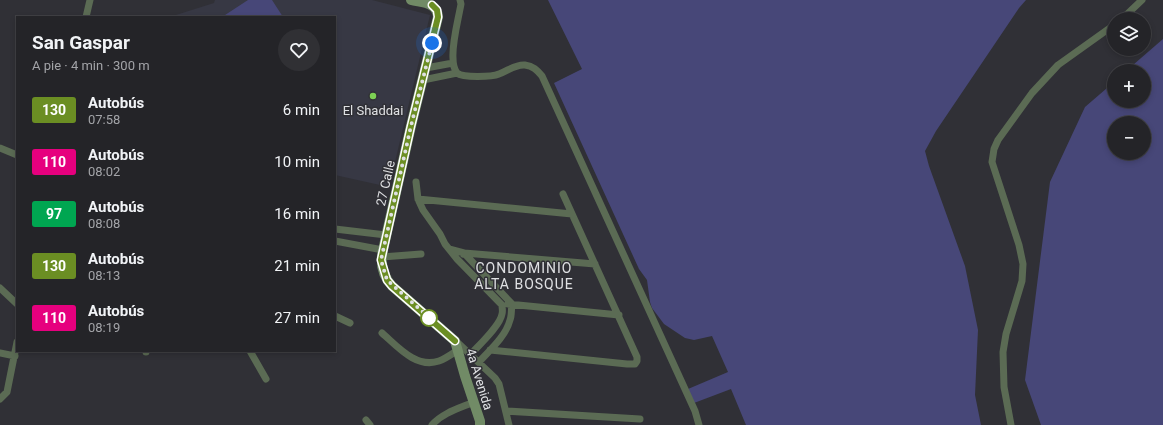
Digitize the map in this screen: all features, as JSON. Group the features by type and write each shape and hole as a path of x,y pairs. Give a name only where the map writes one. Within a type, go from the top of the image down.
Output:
{"street":[{"path":"86,16 90,0"},
{"name":"27 Calle","path":"411,0 432,5 437,10 438,17 386,236 382,254 382,265 387,280 456,345"},
{"path":"460,0 461,4 453,52 453,63 457,72 462,75 471,76 498,75 514,67 524,65 534,67 542,76 695,411 699,425"},
{"path":"1129,12 1142,0"},
{"path":"1011,425 1004,387 1003,352 1006,334 1022,281 1023,264 1019,246 992,162 994,149 998,140 1032,93 1058,65 1107,30"},
{"path":"426,68 453,63"},
{"path":"423,80 457,72"},
{"path":"0,148 16,155"},
{"path":"416,182 418,199 422,210 449,249 502,305 503,314 501,319 485,340 470,354"},
{"path":"490,350 635,364 637,361 637,357 563,194"},
{"path":"418,199 572,214"},
{"path":"336,229 386,236"},
{"path":"336,241 382,254 421,254"},
{"path":"449,249 464,253 595,264"},
{"path":"457,259 464,253"},
{"path":"464,253 512,304 510,321 504,333 479,362"},
{"path":"0,288 16,303"},
{"path":"502,305 512,304 618,315"},
{"path":"336,316 350,323"},
{"path":"382,333 415,360 438,362 456,345 470,354 495,378 499,384 509,425"},
{"name":"4a Avenida","path":"456,345 480,425"},
{"path":"0,399 7,392 16,349"},
{"path":"251,352 266,380"},
{"path":"0,353 15,356"},
{"path":"432,425 449,413 474,402"},
{"path":"506,411 640,419"}],"shaded area":[{"name":"El Shaddai","path":"215,0 372,0 430,15 389,187 336,175 336,16 176,16 214,3"},
{"path":"248,0 272,0 282,16 224,16"},
{"path":"548,0 1026,0 1019,8 936,131 925,151 965,266 978,330 975,395 981,425 746,425 731,389 694,403 688,389 728,372 712,336 694,340 685,338 664,324 652,308 647,280 639,269 554,83 582,69"},
{"path":"1163,39 1163,425 1041,425 1025,380 1050,182 1085,107 1107,88 1107,108 1151,108 1151,64 1134,64 1143,56 1151,56 1151,49"}],"bus line":[{"name":"130","path":"432,5 437,10 438,17 411,126 381,260 387,280 392,286 455,341"}],"place":[{"name":"El Shaddai","path":"373,96"}],"district":[{"name":"CONDOMINIO ALTA BOSQUE","path":"524,276"}],"route":[{"path":"429,318 434,322 387,280 381,260 411,126 432,43"}]}
